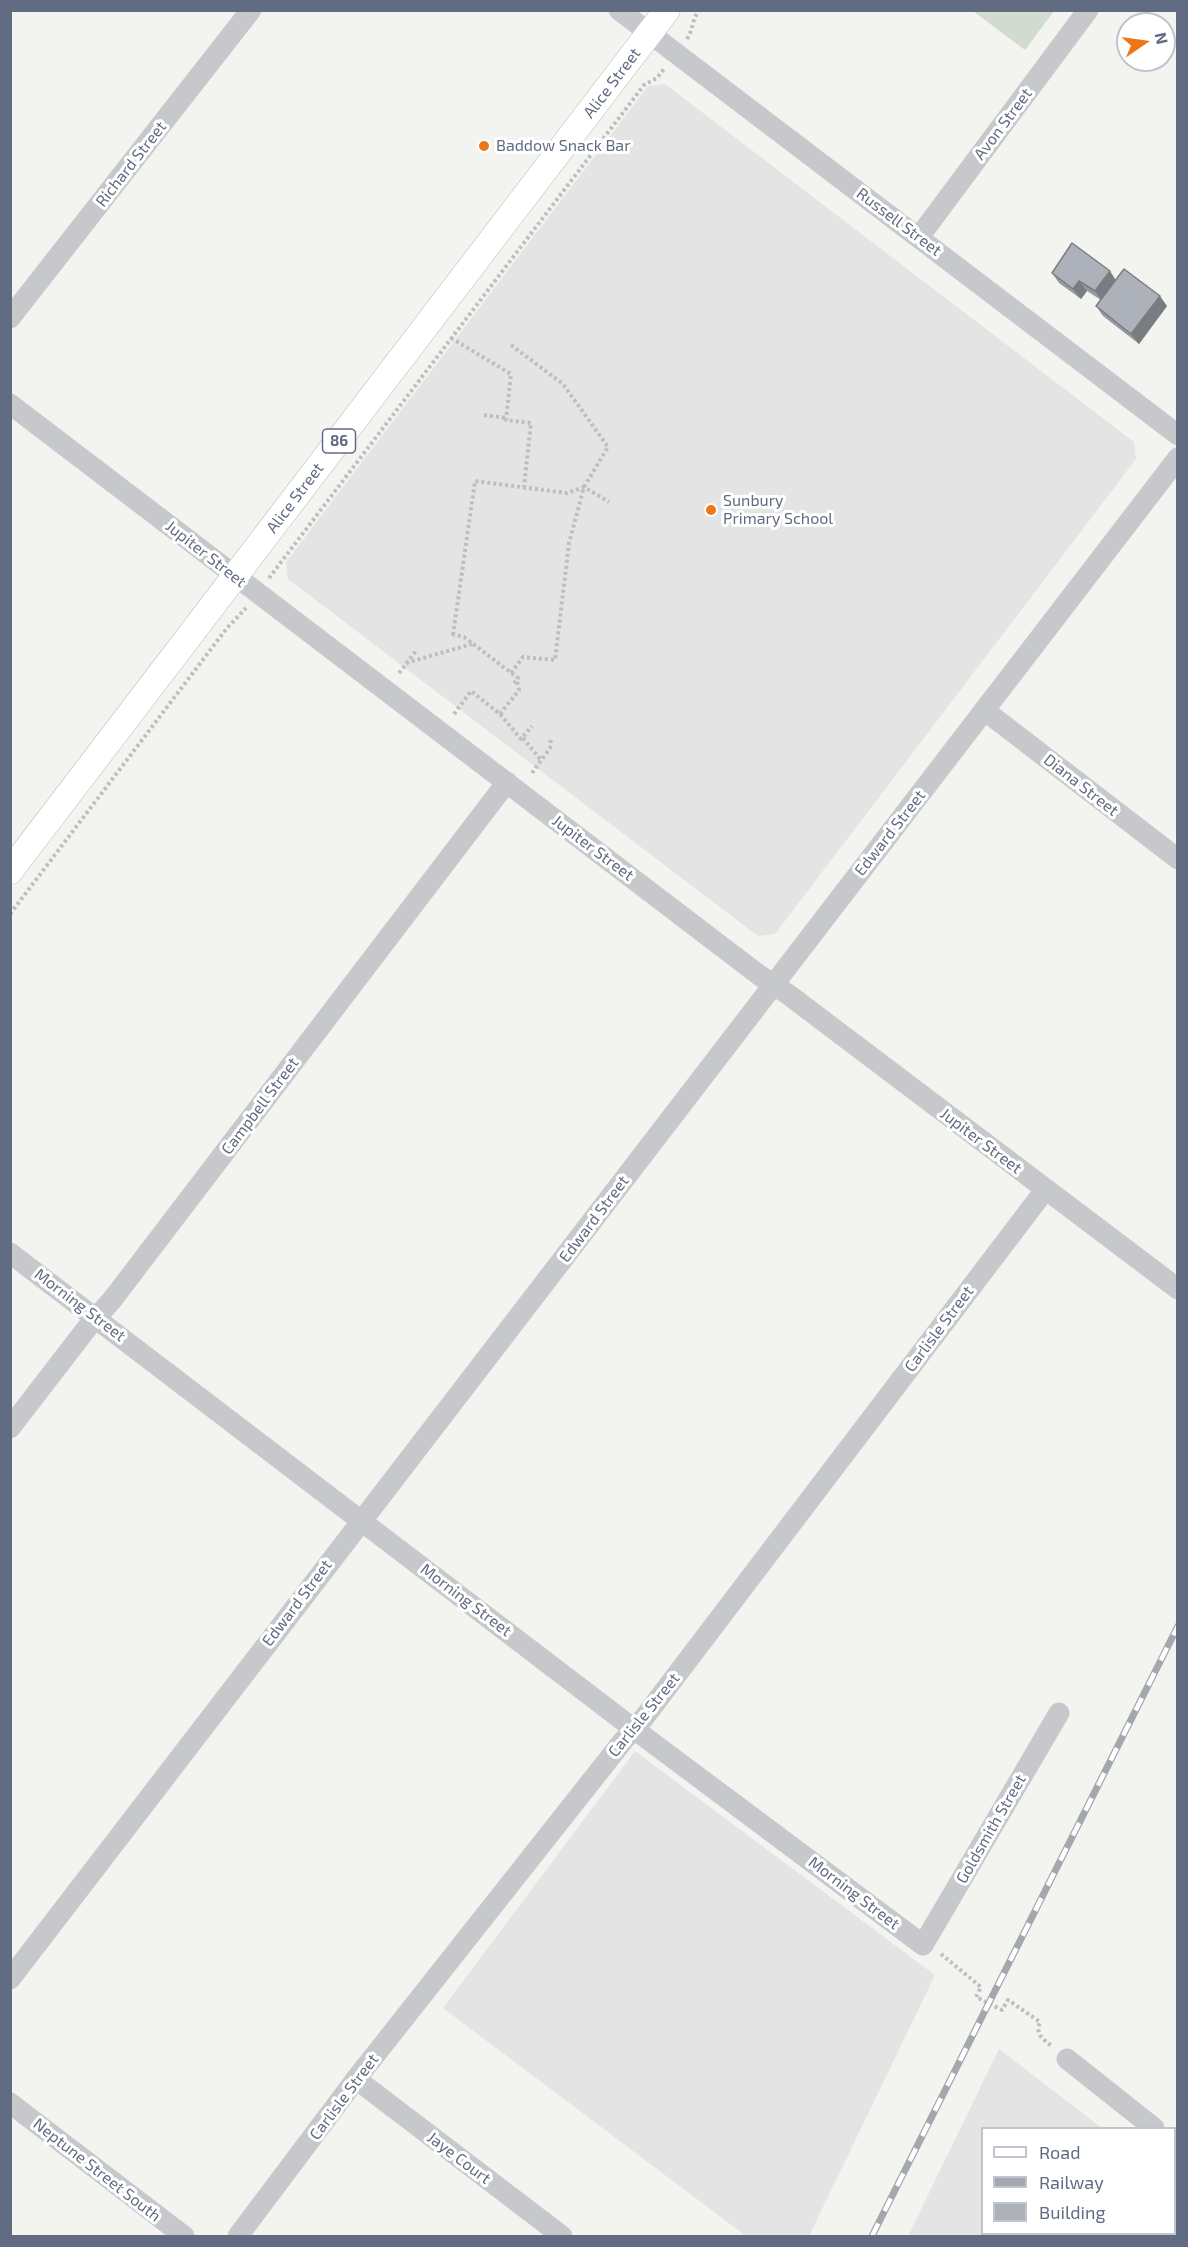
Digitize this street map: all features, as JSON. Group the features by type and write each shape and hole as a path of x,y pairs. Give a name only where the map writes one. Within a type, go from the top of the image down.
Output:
{"main road":[{"name":"Alice Street","path":"10,871 667,10"}],"street":[{"name":"Richard Street","path":"10,318 251,10"},
{"name":"Russell Street","path":"619,10 1178,435"},
{"name":"Avon Street","path":"919,237 1088,10"},
{"name":"Jupiter Street","path":"10,404 235,577 1178,1290"},
{"name":"Edward Street","path":"10,1979 1178,458"},
{"name":"Diana Street","path":"984,710 1178,859"},
{"name":"Campbell Street","path":"10,1428 507,782"},
{"name":"Carlisle Street","path":"238,2236 356,2079 634,1729 1045,1190"},
{"name":"Morning Street","path":"10,1252 634,1729 932,1949"},
{"name":"Goldsmith Street","path":"932,1949 1059,1713"},
{"path":"1067,2059 1153,2127"},
{"name":"Jaye Court","path":"356,2079 562,2236"},
{"name":"Neptune Street South","path":"10,2103 184,2236"}],"path":[{"path":"687,39 692,30 693,19 699,10"},
{"path":"270,576 644,85 657,78 665,68"},
{"path":"451,338 511,374 506,418"},
{"path":"511,345 563,384 608,447 584,488 569,543 555,660 523,657 511,673"},
{"path":"484,415 531,423 524,487"},
{"path":"500,714 519,690 515,682 518,678 464,637 452,634 475,481 567,493 584,488 609,502"},
{"path":"10,914 227,628 244,610"},
{"path":"406,663 472,644"},
{"path":"399,673 416,651"},
{"path":"454,714 471,691 500,714 521,739 523,737 541,760"},
{"path":"523,737 532,726"},
{"path":"532,773 550,748 551,738"},
{"path":"932,1949 981,1987 976,1997 1002,2010 1008,2000 1040,2022 1038,2034 1067,2059"}],"shaded area":[{"path":"973,11 1054,11 1025,50"},
{"name":"Sunbury Primary School","path":"665,84 1134,442 1136,459 775,934 758,936 288,579 286,562 648,86"},
{"path":"635,1751 935,1975 809,2236 746,2236 443,2008"},
{"path":"999,2049 1101,2127 981,2127 981,2235 1109,2236 908,2236"}],"building":[{"path":"1072,243 1110,271 1095,291 1079,281 1073,289 1052,273"},
{"path":"1124,269 1160,296 1131,334 1096,306"}],"railway":[{"path":"872,2236 1178,1626"}],"place":[{"name":"Baddow Snack Bar","path":"484,146"},
{"name":"Sunbury Primary School","path":"711,510"}]}
